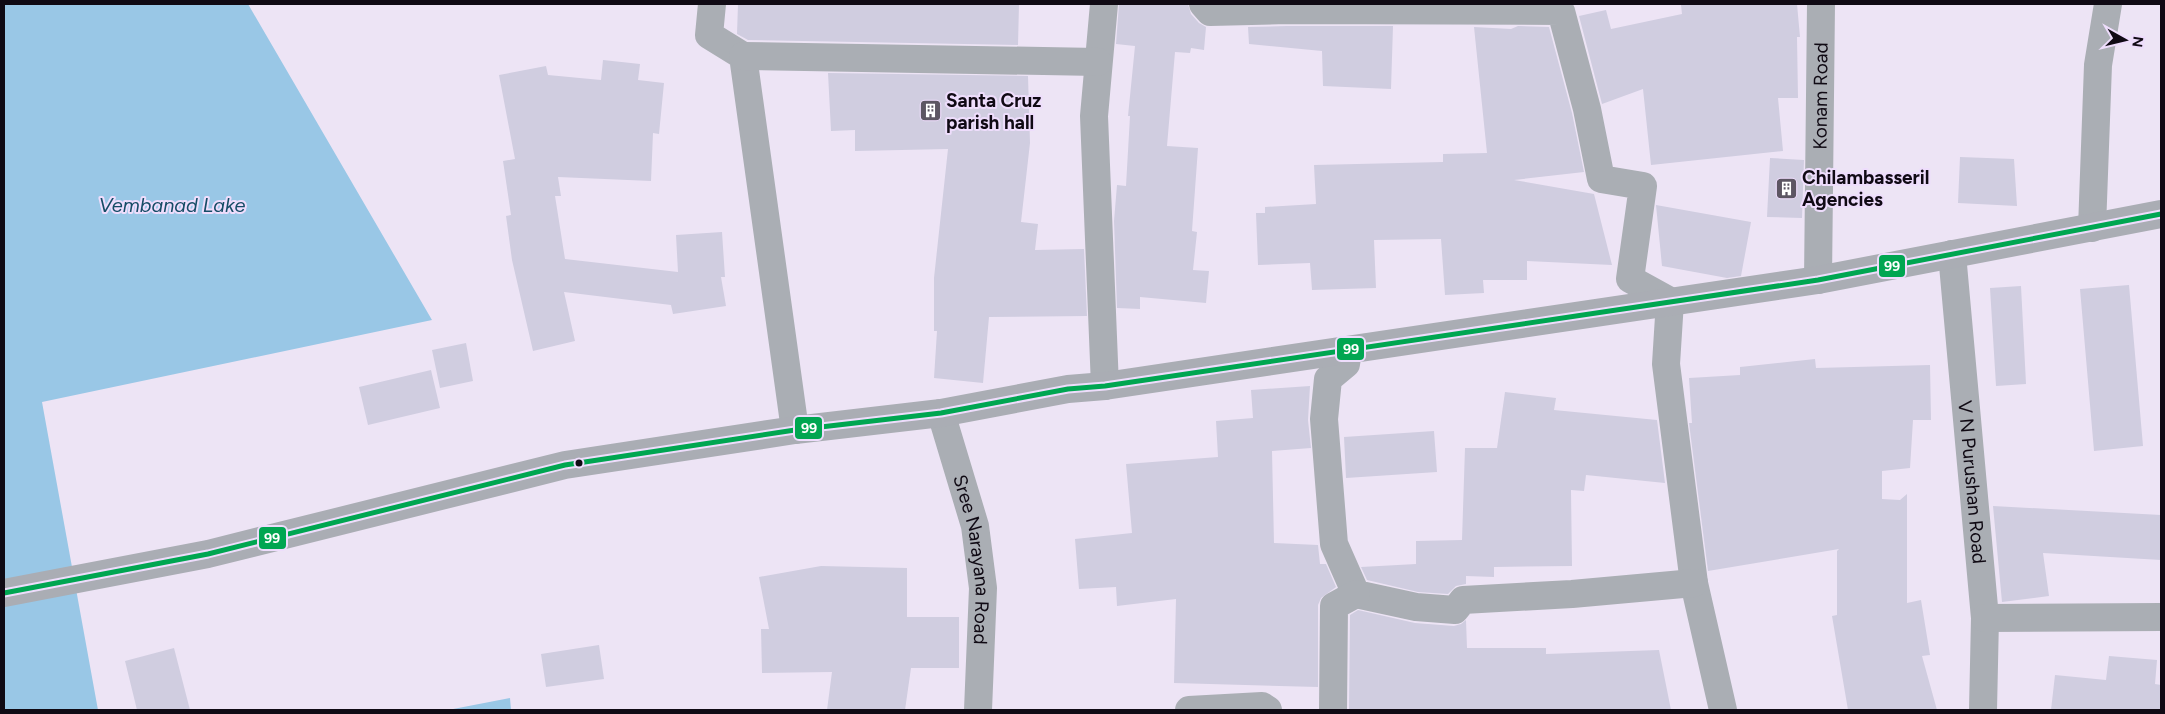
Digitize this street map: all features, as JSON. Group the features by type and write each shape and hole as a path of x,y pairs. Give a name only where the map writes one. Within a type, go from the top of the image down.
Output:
{"main road":[{"path":"4,593 208,554 566,465 795,430 941,413 1068,389 1105,386 1818,280 2161,214"}],"street":[{"path":"712,4 709,35 743,56 1098,62"},
{"path":"1104,4 1094,116 1105,386"},
{"path":"1202,4 1210,12 1288,10 1561,11 1587,109 1601,179 1643,186 1630,279 1670,301 1666,364 1694,583 1724,710"},
{"name":"Konam Road","path":"1818,280 1821,4"},
{"path":"2092,228 2098,65 2108,4"},
{"path":"743,56 795,430"},
{"name":"V N Purushan Road","path":"1952,254 1985,618 1983,710"},
{"path":"1348,350 1346,364 1328,379 1324,419 1334,544 1356,594"},
{"name":"Sree Narayana Road","path":"941,413 974,526 983,588 978,710"},
{"path":"1333,710 1334,606 1356,594 1416,607 1455,610 1462,600 1572,594 1694,583"},
{"path":"1985,618 2161,617"},
{"path":"1189,710 1262,706 1268,710"}],"water":[{"name":"Vembanad Lake","path":"4,4 248,4 432,320 42,402 98,710 4,710"},
{"path":"510,698 511,710 448,710"}],"building":[{"path":"738,4 1019,4 1018,45 748,40 737,34"},
{"path":"1119,4 1188,4 1191,14 1199,23 1206,27 1204,50 1191,48 1190,53 1175,52 1167,146 1198,148 1192,231 1197,232 1193,270 1209,271 1206,303 1140,297 1140,309 1117,308 1114,221 1117,185 1126,186 1130,116 1128,116 1135,46 1116,44"},
{"path":"1797,4 1800,37 1797,37 1798,98 1778,98 1783,151 1651,165 1643,89 1602,104 1579,16 1606,10 1611,29 1682,14 1681,5"},
{"path":"1393,26 1391,89 1323,86 1322,51 1249,44 1248,27"},
{"path":"1518,26 1549,27 1572,113 1584,172 1514,180 1594,194 1612,265 1527,261 1527,280 1483,280 1484,293 1445,295 1441,239 1374,240 1376,288 1312,290 1310,263 1258,265 1256,213 1265,213 1265,207 1316,204 1314,165 1443,162 1443,154 1487,153 1474,27 1511,29"},
{"path":"603,60 640,64 638,80 664,83 659,134 653,133 651,181 558,177 561,196 555,196 565,259 678,272 676,235 722,232 725,277 721,277 726,306 673,314 671,305 564,292 575,341 533,351 512,260 506,216 511,215 503,161 515,159 499,75 546,66 548,75 601,80"},
{"path":"828,73 1028,76 1030,143 1021,222 1038,224 1035,250 1084,249 1087,316 989,317 983,383 934,378 937,331 934,331 934,278 948,149 855,151 855,130 831,131"},
{"path":"1960,157 2014,159 2017,206 1958,203"},
{"name":"Chilambasseril Agencies","path":"1770,158 1804,160 1802,218 1767,217"},
{"path":"1656,205 1751,222 1741,276 1727,278 1662,266"},
{"path":"2129,285 2143,446 2094,451 2080,289"},
{"path":"2021,286 2026,384 1996,386 1990,288"},
{"path":"466,343 473,381 440,388 432,350"},
{"path":"1815,359 1816,368 1930,365 1931,420 1913,420 1910,468 1882,471 1882,499 1900,500 1907,494 1907,603 1921,600 1930,655 1922,656 1937,710 1848,710 1832,616 1837,615 1837,551 1839,549 1708,571 1689,423 1692,423 1689,378 1740,375 1740,367"},
{"path":"431,370 440,408 368,425 359,387"},
{"path":"1310,386 1308,420 1311,448 1272,451 1274,543 1318,545 1320,564 1326,564 1336,587 1321,598 1318,605 1318,687 1174,683 1176,599 1117,606 1116,587 1079,589 1075,539 1132,533 1126,464 1218,457 1216,421 1253,418 1251,390"},
{"path":"1505,392 1556,398 1554,410 1657,420 1665,483 1586,475 1584,491 1571,490 1572,566 1494,567 1494,577 1466,576 1466,584 1456,586 1448,594 1418,592 1367,580 1361,567 1416,564 1416,541 1462,540 1465,448 1497,448"},
{"path":"1434,431 1437,472 1346,478 1344,437"},
{"path":"1993,506 2161,515 2161,560 2043,553 2049,596 2002,602"},
{"path":"821,566 907,568 907,617 959,617 959,668 911,668 905,710 827,710 832,672 762,673 761,629 769,629 759,577"},
{"path":"1358,610 1415,623 1454,626 1466,620 1467,648 1546,648 1546,654 1659,650 1671,710 1349,710 1350,615"},
{"path":"599,645 604,679 546,687 541,654"},
{"path":"174,648 190,710 137,710 125,661"},
{"path":"2109,656 2157,660 2155,684 2161,685 2161,710 2051,710 2055,675 2106,680"}],"transit line":[{"name":"99","path":"4,593 208,554 565,465 795,430 941,413 1068,389 1105,386 1818,280 2161,214"}],"place":[{"name":"Santa Cruz parish hall","path":"930,111"},
{"name":"Chilambasseril Agencies","path":"1786,188"}]}
